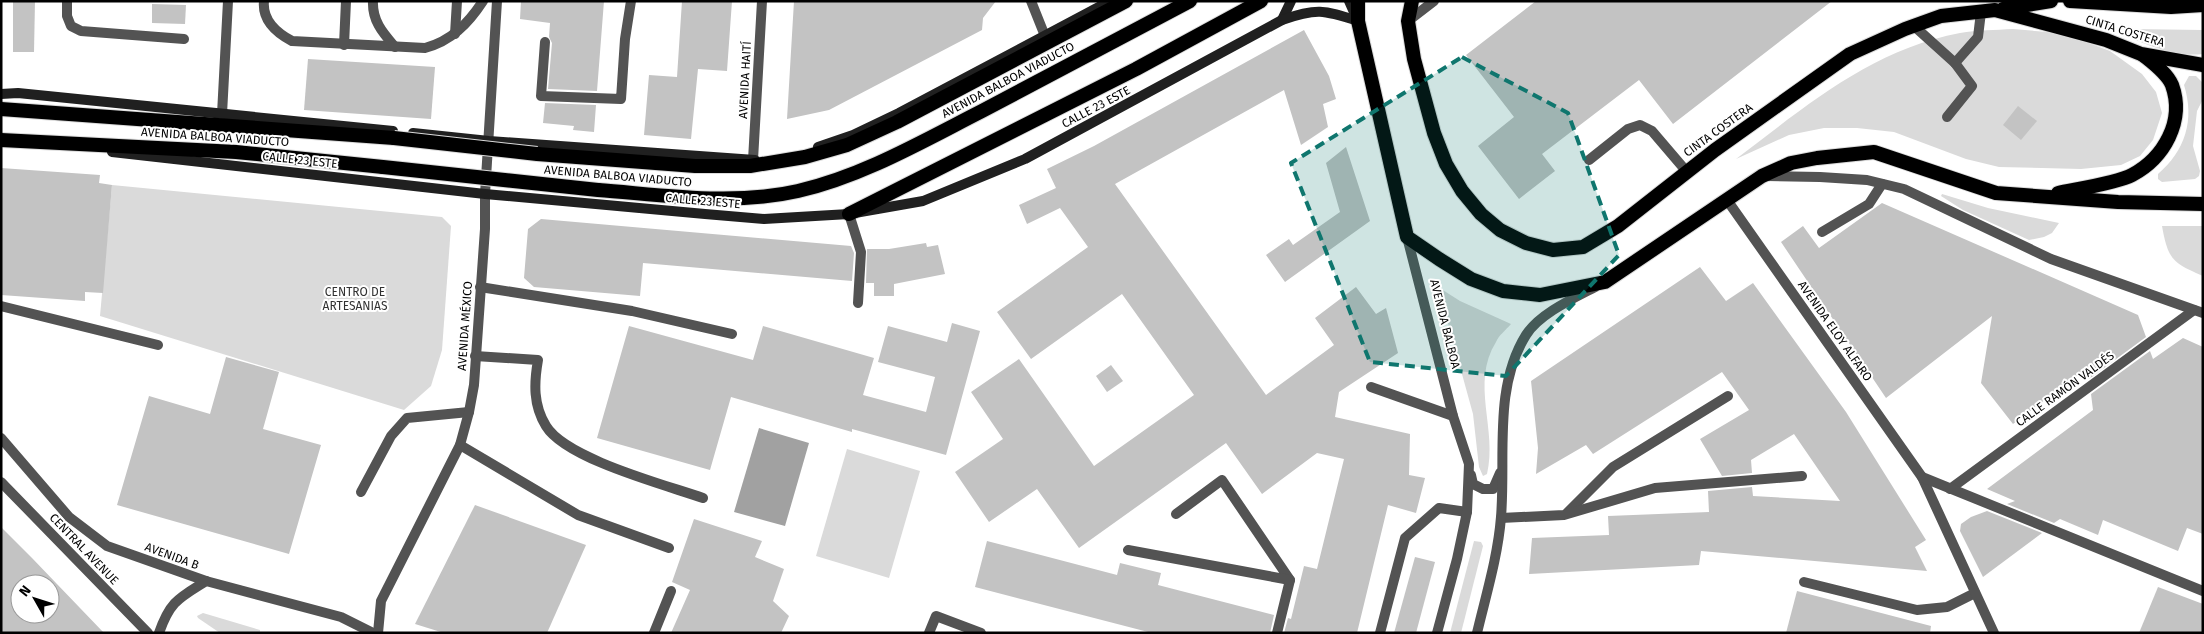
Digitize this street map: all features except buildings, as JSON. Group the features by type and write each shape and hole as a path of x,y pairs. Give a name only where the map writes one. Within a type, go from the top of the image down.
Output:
{"highway":[{"name":"AVENIDA BALBOA VIADUCTO","path":"1,109 384,138 537,154 695,166 750,166 805,156 847,145 897,122 1126,1"},
{"name":"AVENIDA BALBOA VIADUCTO","path":"1,140 236,152 598,190 703,198 755,197 798,191 853,174 893,156 1190,1"},
{"path":"849,214 1136,69 1261,1"},
{"name":"AVENIDA BALBOA","path":"1358,1 1358,21 1408,237"},
{"name":"CINTA COSTERA","path":"1412,1 1408,21 1414,59 1434,133 1446,164 1462,191 1481,214 1500,230 1526,243 1553,250 1583,246 1618,226 1687,172 1850,54 1940,16 1988,11 2106,40 2141,54 2203,65"},
{"path":"1988,11 2051,1"},
{"path":"2070,1 2171,7 2203,5"},
{"path":"2043,197 2131,176 2156,159 2172,132 2176,109 2172,84 2157,66 2141,54"},
{"path":"1408,237 1472,279 1503,290 1540,295 1605,282 1762,176 1791,163 1817,158 1874,152 1996,192 2118,202 2203,204"}],"main road":[{"path":"1,94 18,93 489,141 753,160 809,150 853,135 899,113 1110,1"},
{"path":"1282,20 1291,1"},
{"name":"AVENIDA BALBOA","path":"1349,1 1358,21"},
{"name":"CALLE 23 ESTE","path":"1,146 55,145 485,194 764,219 849,214 923,201 1025,160 1282,20 1321,10 1358,21"}],"street":[{"path":"67,1 67,16 71,26 81,32 184,39"},
{"path":"222,114 228,1"},
{"path":"264,1 268,22 279,35 292,41 425,48 440,44 455,34 483,1"},
{"path":"344,45 346,1"},
{"path":"374,1 376,21 382,32 396,47"},
{"path":"455,34 457,1"},
{"name":"AVENIDA MÉXICO","path":"378,633 381,601 460,445 469,412 485,229 485,194 497,1"},
{"path":"545,42 541,96 621,99 625,39 631,1"},
{"name":"AVENIDA HAITÍ","path":"753,160 762,1"},
{"path":"1031,1 1045,36"},
{"path":"1408,21 1434,1"},
{"path":"1955,63 1978,37 1988,11"},
{"path":"1914,26 1955,63 1972,86 1947,117"},
{"path":"1589,160 1628,129 1640,125 1652,131 1687,172"},
{"path":"1762,176 1820,176 1867,180 1904,189 2051,259 2198,312"},
{"path":"1822,232 1869,204 1882,184"},
{"name":"AVENIDA ELOY ALFARO","path":"1727,200 1922,477 1994,633"},
{"path":"849,214 861,252 858,303"},
{"name":"AVENIDA BALBOA","path":"1408,237 1453,416 1469,464 1467,512 1457,560 1437,633"},
{"path":"1477,633 1501,518 1503,437 1511,364 1527,333 1554,309 1605,282"},
{"path":"480,287 632,311 732,334"},
{"path":"1,306 158,345"},
{"name":"CALLE RAMÓN VALDÉS","path":"1950,489 2198,312"},
{"path":"475,356 538,360 534,382 536,404 546,427 565,444 597,461 703,498"},
{"path":"1371,387 1453,416"},
{"path":"1564,515 1613,467 1728,396"},
{"path":"361,492 391,436 407,418 469,412"},
{"name":"AVENIDA B","path":"1,438 70,517 107,546 206,581 341,617 374,633"},
{"path":"460,445 578,515 669,548"},
{"path":"1469,464 1473,484 1483,489 1493,489 1503,461"},
{"path":"1501,518 1564,515 1654,488 1802,476"},
{"path":"1922,477 2203,591"},
{"path":"1176,514 1222,480 1290,580 1277,633"},
{"name":"CENTRAL AVENUE","path":"1,482 148,633"},
{"path":"1380,633 1405,538 1439,508 1467,512"},
{"path":"1128,550 1290,580"},
{"path":"159,633 166,612 178,598 206,581"},
{"path":"1804,582 1917,610 1947,607 1975,593"},
{"path":"654,633 671,591"},
{"path":"929,633 936,616 981,633"}],"highlighted area":[{"path":"1462,57 1568,113 1619,255 1506,376 1370,362 1291,163"}],"green space":[{"path":"2013,29 2047,32 2078,39 2110,51 2142,74 2156,92 2162,113 2153,140 2140,156 2121,165 2081,169 1999,167 1966,159 1894,132 1857,128 1824,128 1789,135 1736,159 1788,119 1841,82 1897,52 1928,41 1960,33"},
{"path":"2131,29 2203,30 2203,54 2174,53 2156,48 2129,37"},
{"path":"2189,76 2196,76 2203,83 2203,99 2197,111 2193,146 2200,171 2199,176 2195,179 2162,182 2158,179 2158,174 2175,155 2185,134 2188,110 2184,85"},
{"name":"CENTRO DE ARTESANIAS","path":"112,185 442,217 451,226 442,350 431,386 404,410 100,316"},
{"path":"1942,194 1988,208 2059,223 2052,233 2029,240 1963,210 1941,196"},
{"path":"2162,226 2203,226 2203,276 2174,259 2167,246"},
{"path":"1438,287 1460,301 1511,324 1497,339 1485,374 1489,457 1487,474 1483,476 1479,467 1473,414"},
{"path":"847,449 920,471 889,578 816,556"},
{"path":"1474,541 1481,542 1483,546 1461,633 1450,633"},
{"path":"203,613 260,630 260,633 220,633 198,618 197,616"}],"shaded area":[{"path":"759,428 809,443 785,526 734,512"}]}
